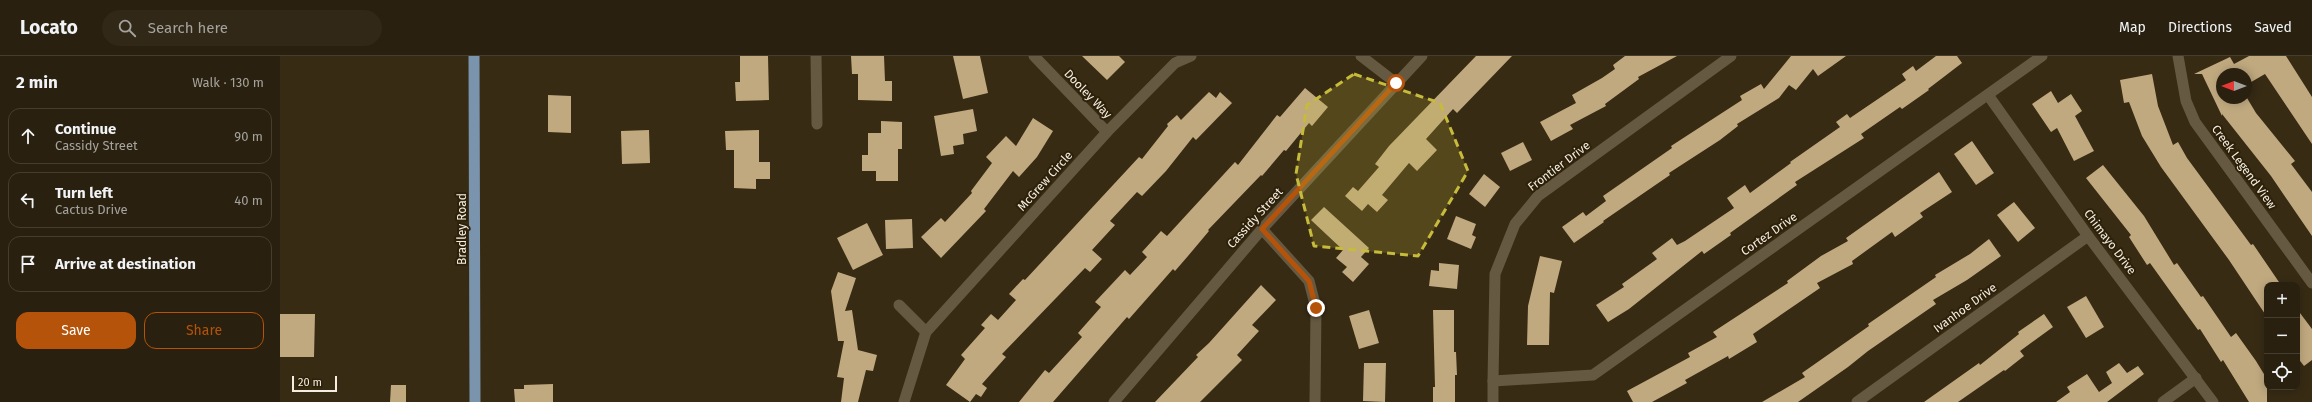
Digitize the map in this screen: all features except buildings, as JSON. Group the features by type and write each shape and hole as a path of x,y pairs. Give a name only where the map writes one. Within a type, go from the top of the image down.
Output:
{"main road":[{"name":"Bradley Road","path":"474,56 475,402"}],"street":[{"path":"816,56 817,124"},
{"name":"Dooley Way","path":"1034,56 1107,132"},
{"name":"McGrew Circle","path":"904,402 926,332 1107,132 1175,63 1191,56"},
{"path":"1361,56 1396,83"},
{"name":"Cassidy Street","path":"1114,402 1262,229 1422,56"},
{"name":"Frontier Drive","path":"1493,402 1495,274 1515,224 1538,196 1731,56"},
{"name":"Cortez Drive","path":"1493,381 1593,374 2042,56"},
{"name":"Creek Legend View","path":"2178,56 2186,101 2195,122 2312,283"},
{"name":"Chimayo Drive","path":"1988,95 2088,236 2213,402"},
{"path":"1262,229 1309,281 1316,308 1315,402"},
{"name":"Ivanhoe Drive","path":"1857,402 2088,236"},
{"path":"899,305 926,332"},
{"path":"2163,402 2196,378"}],"highlighted area":[{"path":"1354,74 1440,103 1468,171 1418,256 1314,246 1296,174 1307,105"}],"route":[{"path":"1316,308 1309,281 1262,229 1396,83"}]}
